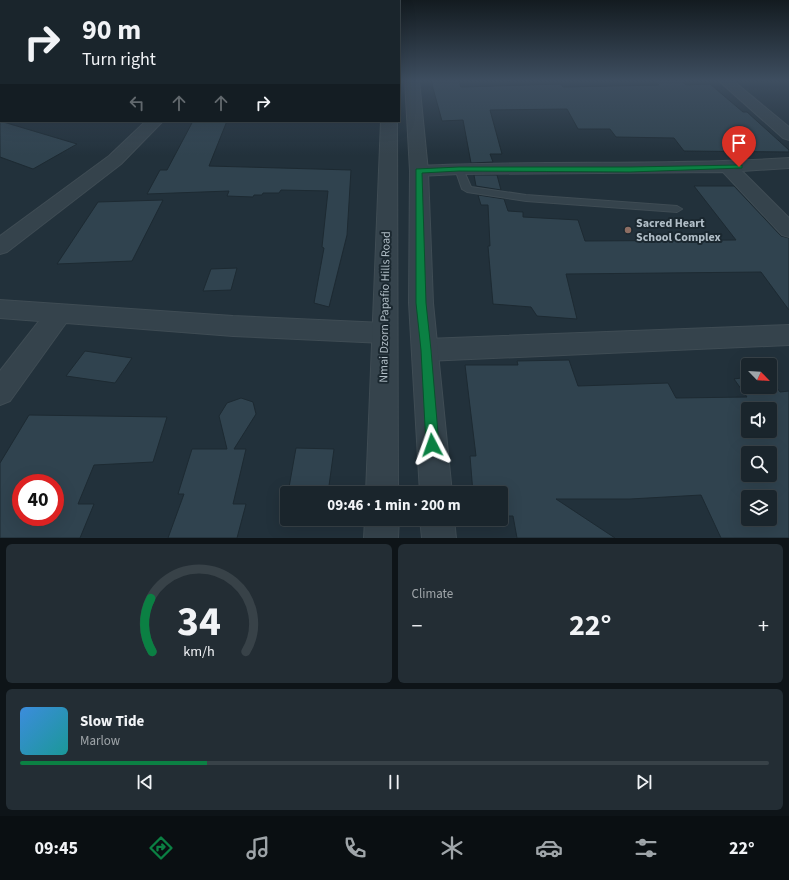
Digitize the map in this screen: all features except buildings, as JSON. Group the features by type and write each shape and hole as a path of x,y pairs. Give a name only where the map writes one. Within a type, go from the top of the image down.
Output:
{"street":[{"path":"414,105 419,171 421,303 426,350 436,486"},
{"path":"754,105 789,135"},
{"path":"0,247 115,160 153,122"},
{"name":"Nmai Dzorn Papafio Hills Road","path":"382,486 389,122"},
{"path":"419,171 459,169 630,169 728,167 789,163"},
{"path":"728,167 789,230"},
{"path":"0,309 233,326 384,333"},
{"path":"0,392 59,314"},
{"path":"426,350 789,335"},
{"path":"381,538 382,526"},
{"path":"437,526 438,538"}],"lane":[{"path":"459,169 467,189 526,198 677,209"}],"place":[{"name":"Sacred Heart School Complex","path":"628,230"}],"route":[{"path":"432,445 426,350 421,303 419,171 459,169 630,169 739,167"}]}
